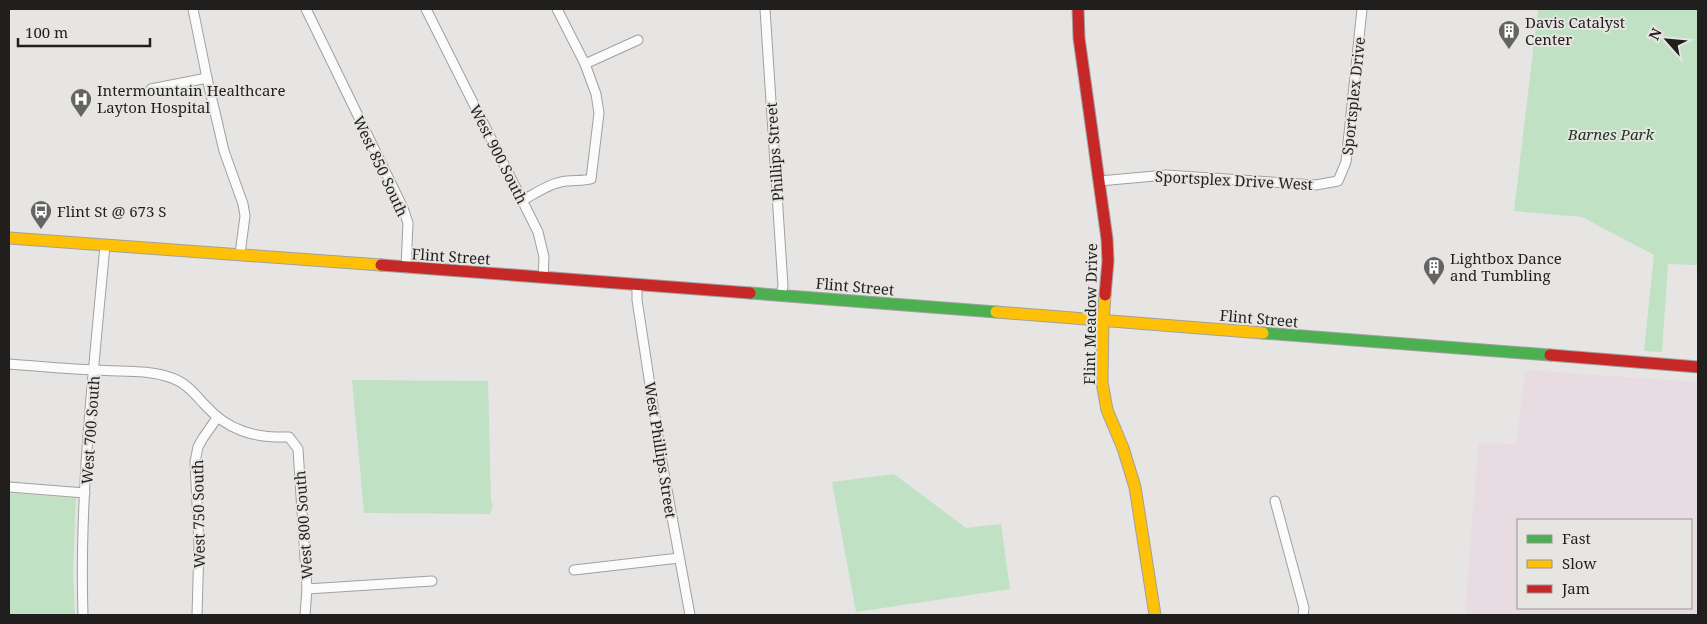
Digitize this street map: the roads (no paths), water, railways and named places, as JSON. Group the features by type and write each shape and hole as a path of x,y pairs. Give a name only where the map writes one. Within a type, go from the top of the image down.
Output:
{"street":[{"path":"192,9 224,151 243,204 245,216 240,254"},
{"name":"West 850 South","path":"306,9 403,208 408,223 406,268"},
{"name":"West 900 South","path":"426,9 538,232 544,257 543,278"},
{"path":"522,200 556,183 591,180 599,113 596,94 585,64 557,9"},
{"name":"Phillips Street","path":"765,9 783,286 781,295"},
{"name":"Flint Meadow Drive","path":"1078,9 1079,38 1107,239 1108,261 1103,321 1102,382 1107,410 1135,487 1154,615"},
{"name":"Sportsplex Drive","path":"1338,181 1346,162 1362,9"},
{"path":"585,64 638,40"},
{"path":"151,89 207,78"},
{"name":"Sportsplex Drive West","path":"1099,181 1166,175 1316,185 1338,181"},
{"name":"Flint Street","path":"9,238 781,295 1698,367"},
{"name":"West 700 South","path":"83,615 82,569 85,493 105,245"},
{"name":"West Phillips Street","path":"637,285 637,300 661,457 690,615"},
{"path":"9,364 157,373 175,378 189,387 217,418"},
{"name":"West 800 South","path":"217,418 240,432 267,438 289,437 298,449 307,590 305,615"},
{"name":"West 750 South","path":"197,615 199,546 195,462 198,447 217,418"},
{"path":"9,487 85,493"},
{"path":"1275,501 1304,608 1302,615"},
{"path":"574,570 679,558"},
{"path":"307,590 432,581"}],"place":[{"name":"Davis Catalyst Center","path":"1509,50"},
{"name":"Intermountain Healthcare Layton Hospital","path":"81,118"},
{"name":"Flint St @ 673 S","path":"41,230"},
{"name":"Lightbox Dance and Tumbling","path":"1434,286"}],"park label":[{"name":"Barnes Park","path":"1611,134"}]}
